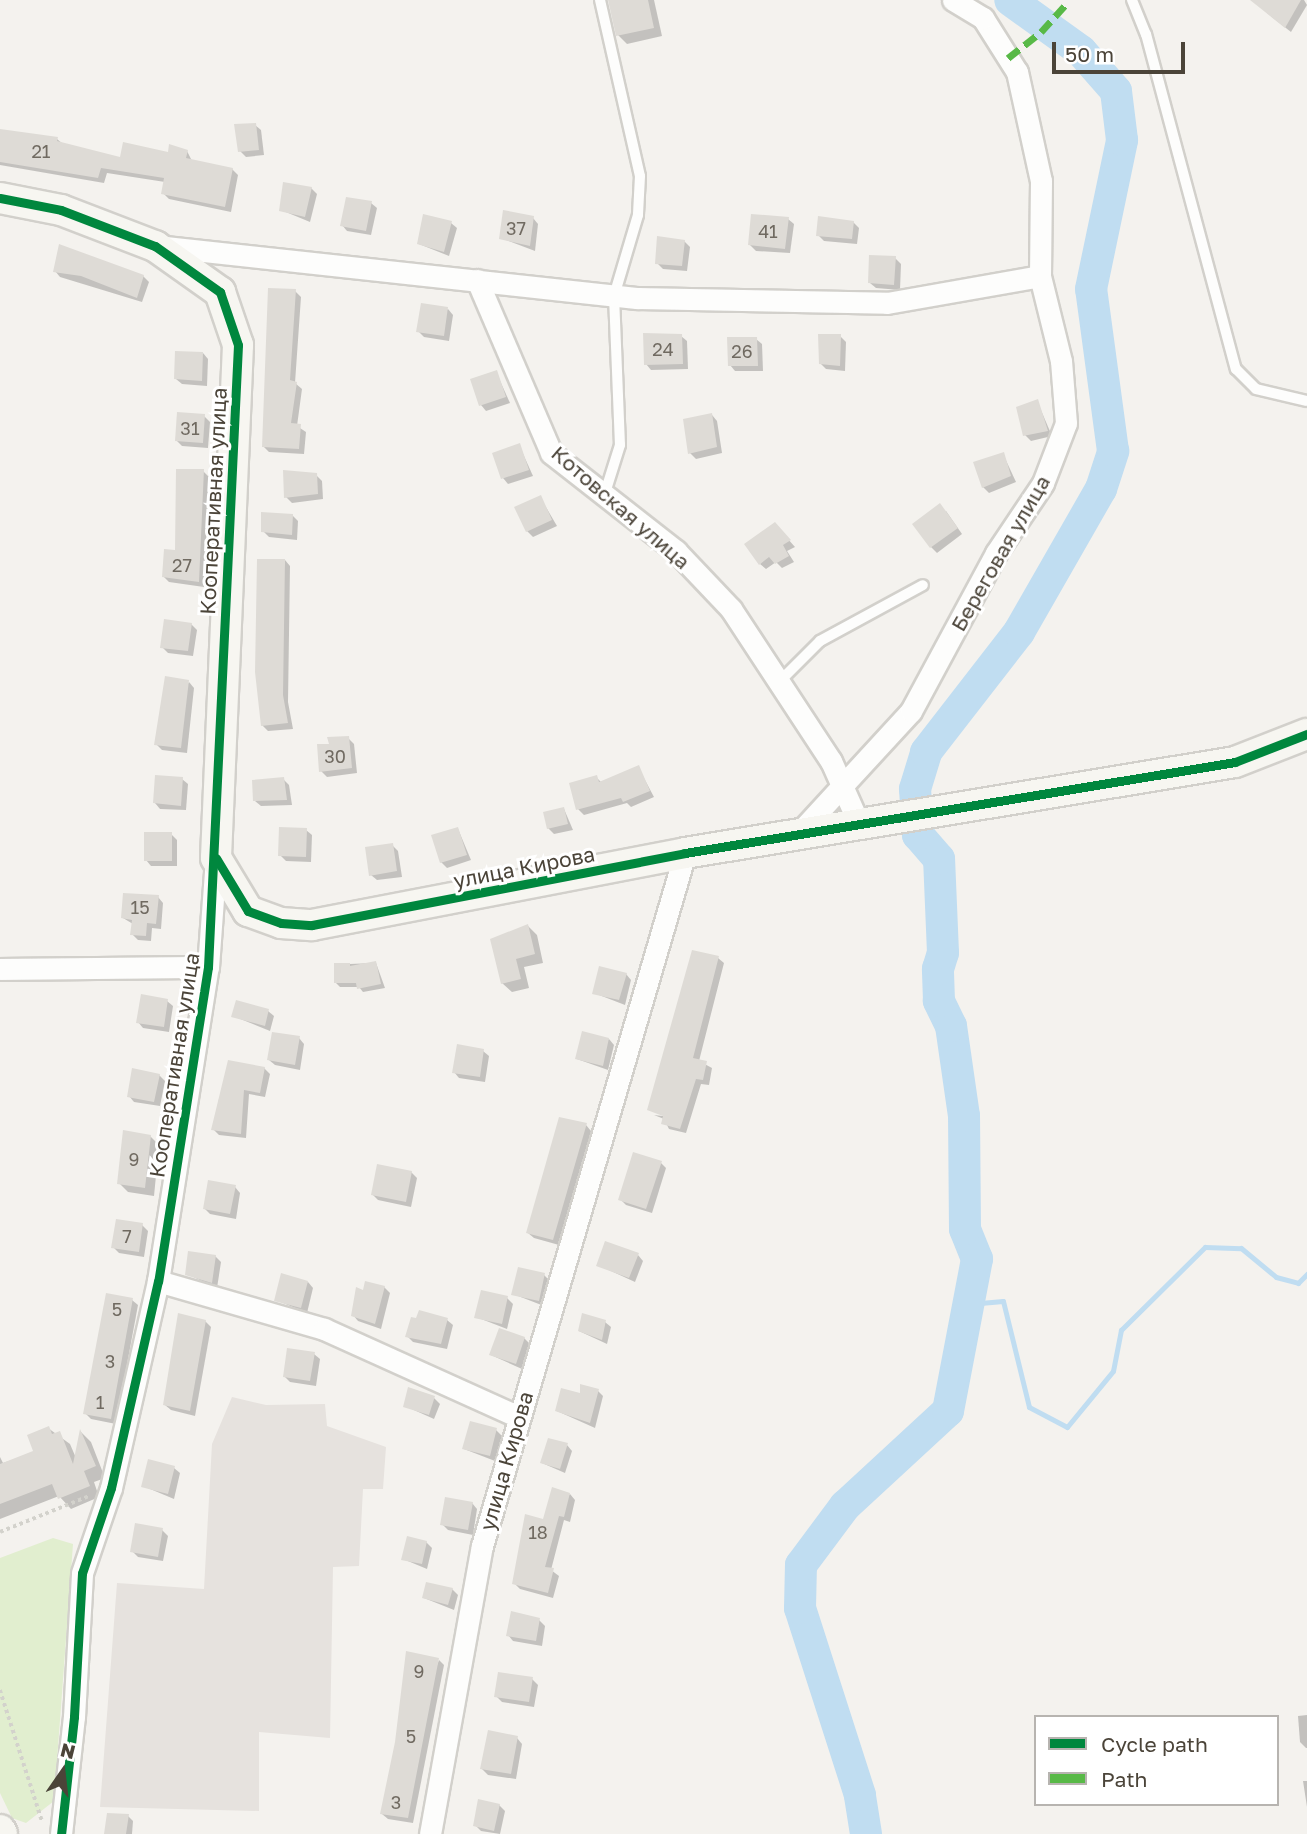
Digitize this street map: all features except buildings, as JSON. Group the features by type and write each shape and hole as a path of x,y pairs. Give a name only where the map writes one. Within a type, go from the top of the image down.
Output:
{"street":[{"name":"Береговая улица","path":"797,835 911,711 996,553 1043,483 1066,423 1061,361 1040,276 1041,181 1017,72 983,18 953,0"},
{"path":"0,198 61,210 155,246 614,296 887,303 1040,276"},
{"name":"Кооперативная улица","path":"53,1830 74,1717 82,1573 111,1488 158,1281 208,967 216,858 238,345 220,292 155,246"},
{"name":"Котовская улица","path":"477,280 551,453 676,551 722,600 831,761 864,824"},
{"name":"улица Кирова","path":"216,858 248,911 281,923 312,925 685,853 1236,762 1307,734"},
{"name":"улица Кирова","path":"430,1834 482,1546 685,853"},
{"path":"0,969 208,967"},
{"path":"158,1281 324,1329 519,1417"}],"lane":[{"path":"600,0 640,176 638,215 614,296 620,445 605,493"},
{"path":"1132,0 1146,34 1236,369 1256,389 1307,401"},
{"path":"779,682 820,641 923,585"}],"path":[{"path":"0,1532 111,1488"},
{"path":"0,1690 53,1830"}],"shaded area":[{"path":"232,1397 266,1405 325,1404 327,1426 386,1447 383,1489 363,1489 359,1566 333,1567 330,1738 259,1732 259,1811 100,1807 117,1583 204,1589 212,1444"}],"green space":[{"path":"53,1538 73,1544 54,1801 26,1823 12,1818 0,1793 0,1558"}],"waterway":[{"path":"866,1834 860,1795 800,1608 801,1565 845,1506 948,1411 977,1259 965,1229 964,1116 951,1026 939,1001 938,969 943,953 939,859 918,835 915,789 926,752 1019,632 1101,489 1113,451 1091,289 1122,140 1116,91 1081,51 1010,0"},
{"path":"969,1304 1003,1301 1029,1407 1067,1427 1113,1371 1121,1330 1205,1247 1241,1248 1276,1277 1298,1283 1307,1274"}],"marked path":[{"path":"1008,58 1041,32 1066,4"}],"cycle path":[{"path":"0,198 61,210 155,246 220,292 238,345 208,967 158,1281 111,1488 82,1573 74,1717 61,1834"},
{"path":"216,858 248,911 281,923 312,925 685,853 1235,762 1307,734"}]}
